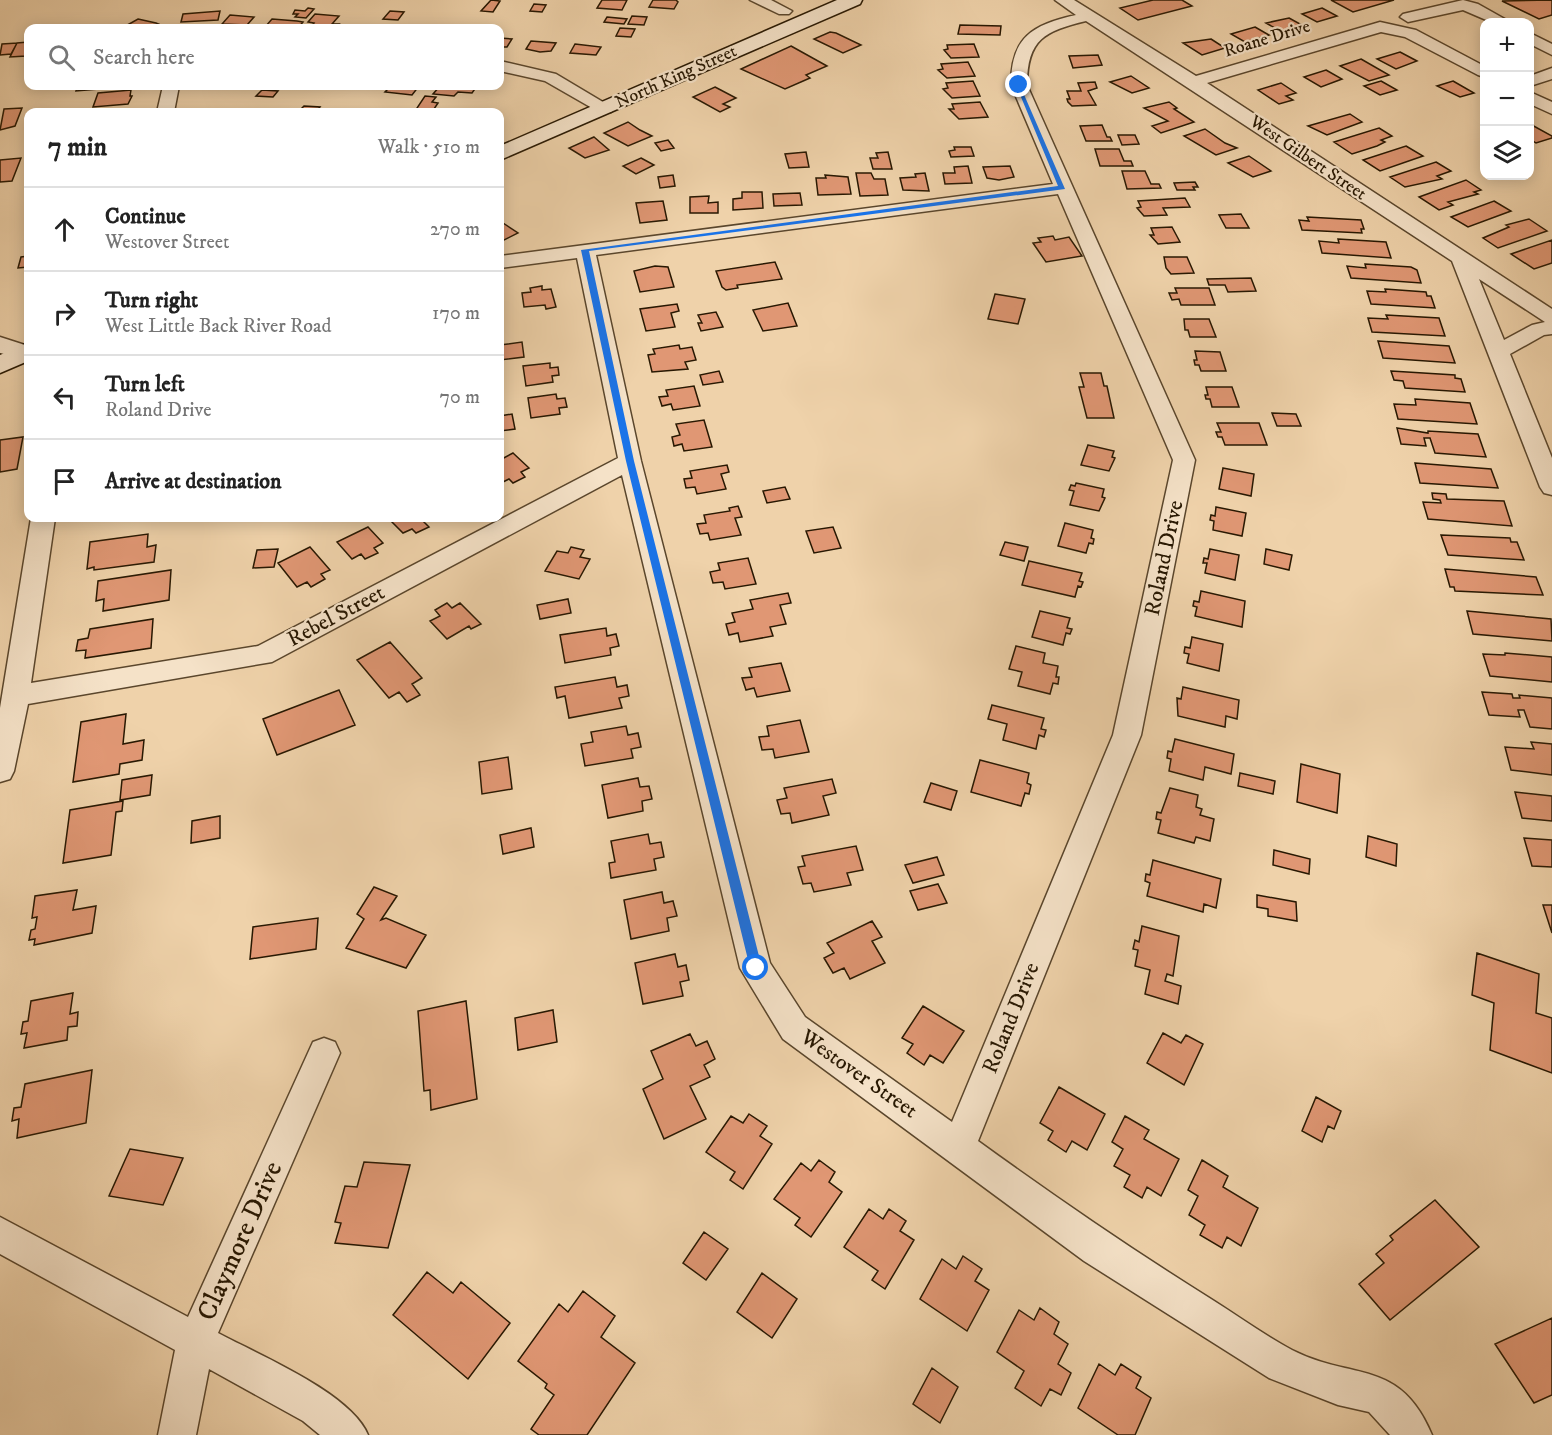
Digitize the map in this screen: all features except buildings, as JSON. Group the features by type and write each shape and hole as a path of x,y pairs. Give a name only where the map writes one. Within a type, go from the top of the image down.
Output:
{"main road":[{"name":"North King Street","path":"504,131 810,0"},
{"name":"North King Street","path":"504,152 853,0"},
{"path":"0,345 24,352"},
{"path":"0,365 24,354"}],"street":[{"path":"758,0 784,11"},
{"name":"West Gilbert Street","path":"1063,0 1194,82 1552,318"},
{"path":"1408,17 1463,5 1473,7 1494,18"},
{"name":"Roland Drive","path":"959,1145 1127,735 1184,460 1062,188 1025,101 1018,73 1029,38 1038,30 1089,16"},
{"name":"Roane Drive","path":"1194,82 1380,27 1410,33 1480,69"},
{"path":"1534,40 1552,50"},
{"path":"504,67 537,72 605,108"},
{"path":"1534,80 1552,73"},
{"path":"167,108 170,90"},
{"path":"1534,98 1552,109"},
{"path":"504,261 1062,188"},
{"name":"Westover Street","path":"585,250 630,461 756,968 794,1028 959,1145 1097,1248 1282,1365 1338,1386 1379,1395 1404,1422"},
{"path":"1461,258 1552,487"},
{"path":"1498,352 1539,329 1552,328"},
{"name":"Rebel Street","path":"16,696 263,655 630,461"},
{"path":"0,771 16,696 42,522"},
{"name":"Claymore Drive","path":"177,1435 196,1340 324,1053"},
{"path":"0,1234 317,1407 349,1435"}],"route":[{"path":"756,968 630,461 585,250 1062,188 1019,85"}]}
